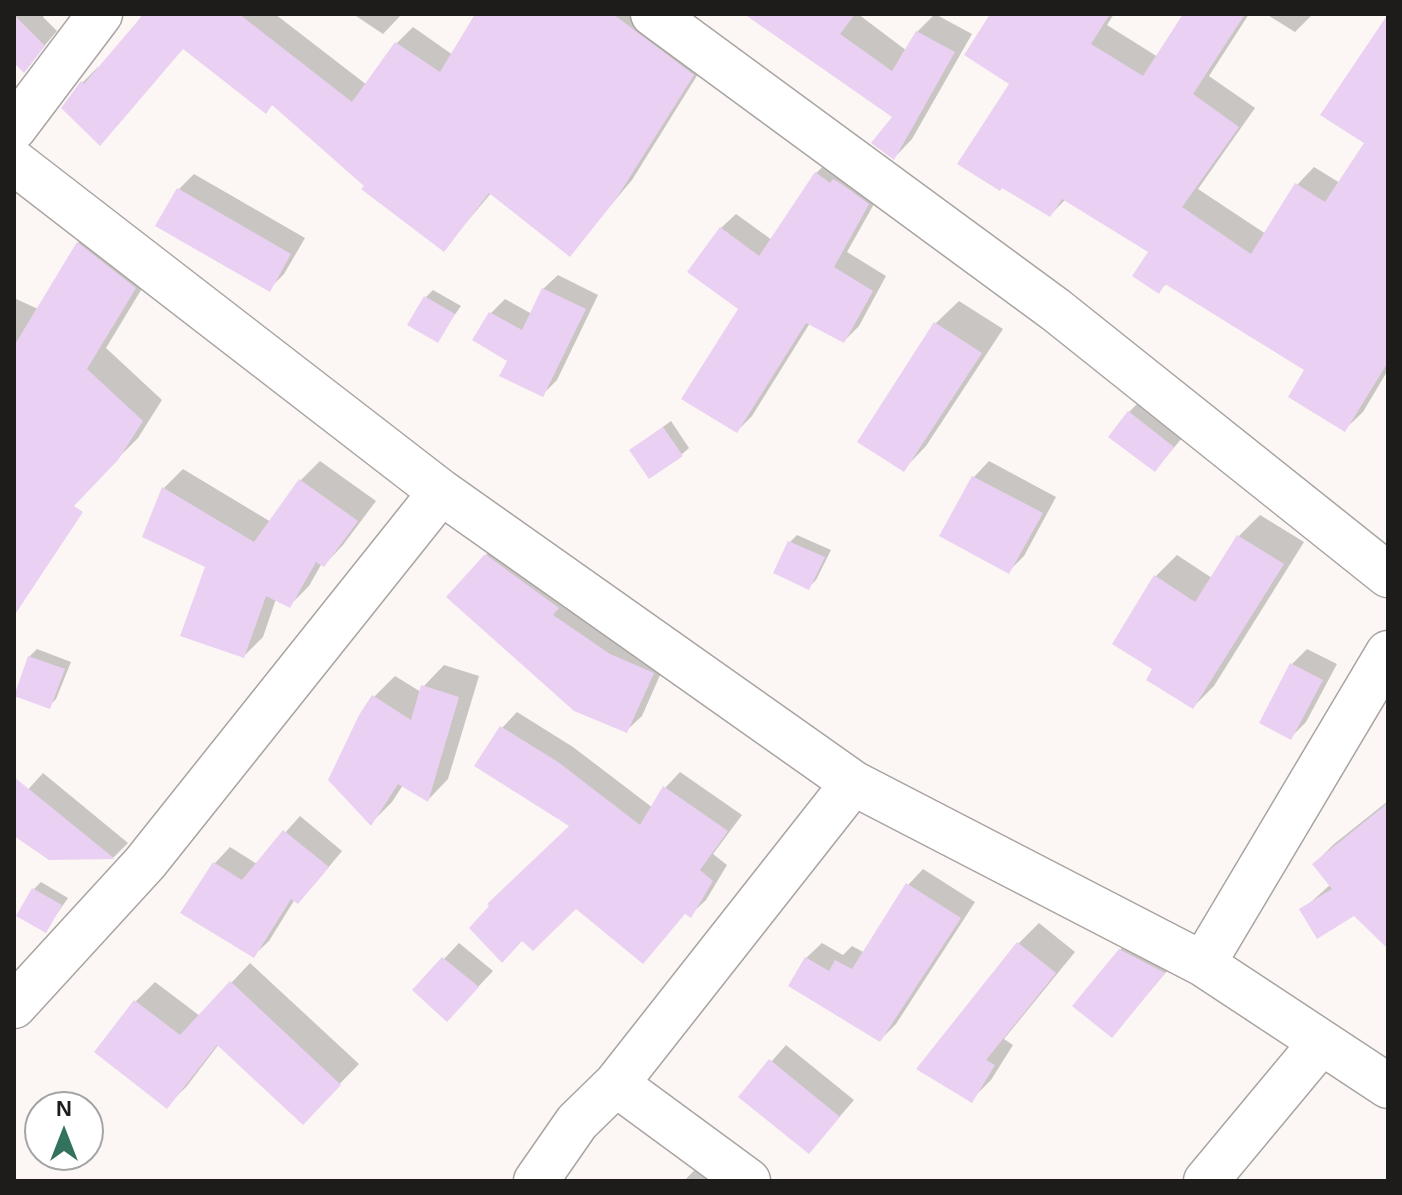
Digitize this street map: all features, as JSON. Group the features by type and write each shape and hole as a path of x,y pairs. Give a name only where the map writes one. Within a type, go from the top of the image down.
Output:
{"street":[{"path":"14,128 100,14"},
{"path":"653,14 1056,310 1388,575"},
{"path":"14,162 441,492 853,783 1203,964 1388,1086"},
{"path":"14,1006 145,863 441,492"},
{"path":"1203,964 1388,653"},
{"path":"536,1181 577,1122 616,1084 853,783"},
{"path":"1206,1181 1320,1044"},
{"path":"616,1084 748,1181"}],"building":[{"path":"138,14 239,14 352,102 395,42 440,72 475,14 613,14 694,75 616,199 570,257 489,193 444,252 361,189 364,186 272,105 266,114 183,49 100,146 61,108 81,81 84,84 141,17"},
{"path":"744,14 855,14 840,34 892,71 916,31 955,52 894,160 871,143 892,117"},
{"path":"990,14 1110,14 1091,44 1143,76 1183,14 1245,14 1193,94 1239,127 1182,207 1251,254 1295,183 1325,202 1364,143 1320,115 1388,14 1388,362 1345,432 1288,397 1304,370 1165,284 1159,294 1132,276 1148,252 1062,199 1050,217 957,164 1009,84 964,55"},
{"path":"14,15 45,46 24,73 14,63"},
{"path":"815,172 830,183 833,179 840,183 869,204 834,267 873,291 844,343 806,323 737,433 681,399 738,309 687,272 720,227 759,256"},
{"path":"177,188 291,254 270,292 155,226"},
{"path":"77,242 136,288 87,369 143,421 118,460 74,506 83,512 14,616 14,346"},
{"path":"542,288 586,309 543,397 499,376 507,361 472,340 489,312 522,330"},
{"path":"424,296 455,314 438,343 407,325"},
{"path":"934,322 982,353 904,472 857,442"},
{"path":"1128,411 1174,447 1155,472 1108,437"},
{"path":"663,427 683,456 649,479 629,450"},
{"path":"972,476 1043,513 1009,574 939,536"},
{"path":"299,479 358,521 324,567 316,562 290,608 266,596 244,658 180,636 205,567 142,537 162,487 254,542"},
{"path":"1237,535 1284,564 1193,709 1146,680 1152,669 1112,644 1154,575 1195,602"},
{"path":"788,541 825,557 809,590 773,573"},
{"path":"485,554 559,608 553,615 610,654 654,673 627,733 574,711 446,597"},
{"path":"28,656 65,669 50,709 14,696"},
{"path":"1290,663 1323,680 1291,740 1259,723"},
{"path":"421,685 459,697 428,802 398,784 371,826 328,780 372,695 411,720"},
{"path":"500,726 558,762 640,825 663,786 728,831 700,870 713,881 691,918 685,914 643,964 576,909 533,951 522,941 502,963 469,928 489,906 487,904 569,826 474,766"},
{"path":"14,777 115,859 49,860 14,836"},
{"path":"1388,803 1388,949 1354,916 1317,939 1299,909 1332,889 1312,864"},
{"path":"283,830 329,867 298,904 291,899 254,958 180,913 213,862 242,880"},
{"path":"906,883 961,918 880,1042 788,986 805,957 829,971 835,960 852,969"},
{"path":"32,888 62,905 46,933 16,916"},
{"path":"1017,942 1056,973 986,1060 995,1065 972,1103 916,1069"},
{"path":"1119,949 1165,973 1112,1038 1072,1006"},
{"path":"442,957 479,987 447,1022 412,990"},
{"path":"230,981 341,1085 303,1125 217,1045 167,1109 94,1052 134,1000 180,1035"},
{"path":"769,1059 840,1117 809,1154 738,1097"}]}
